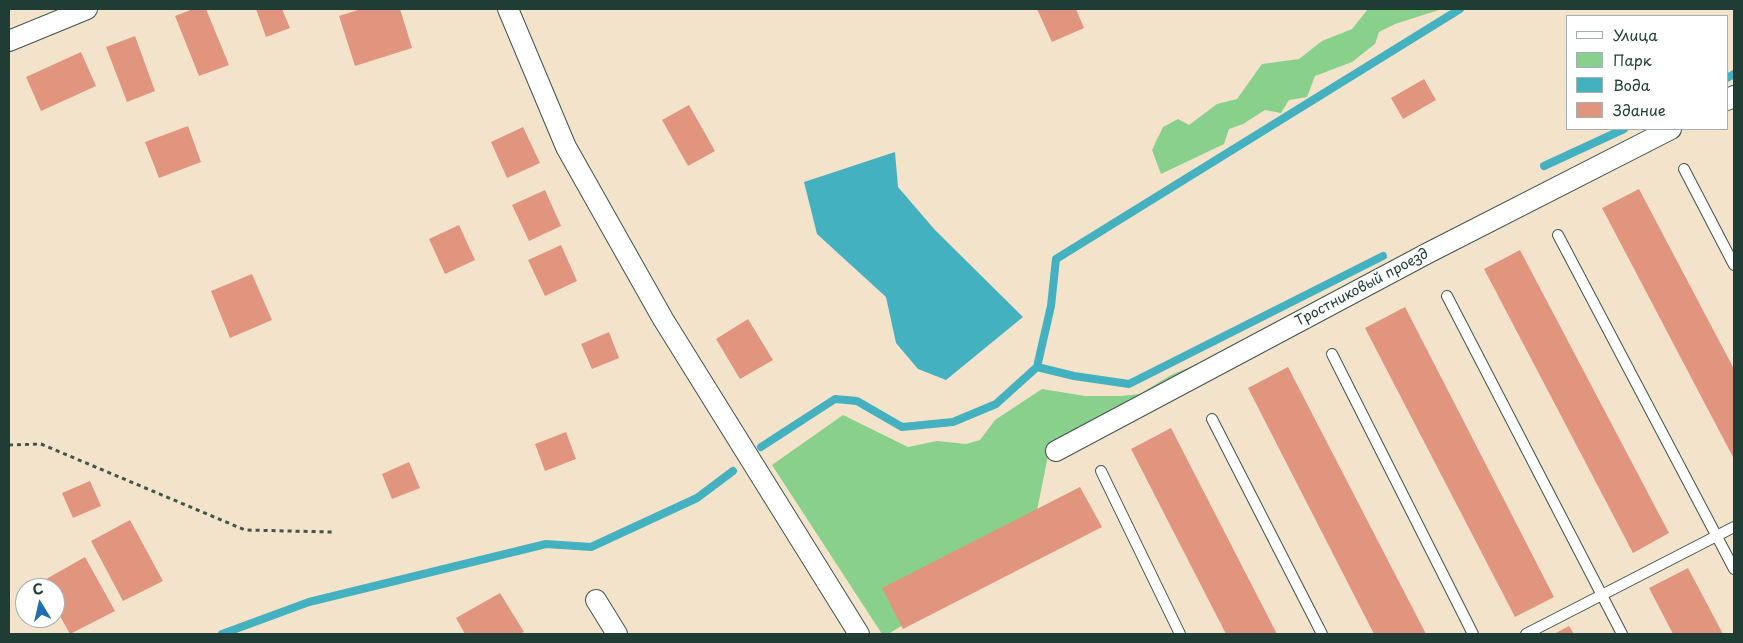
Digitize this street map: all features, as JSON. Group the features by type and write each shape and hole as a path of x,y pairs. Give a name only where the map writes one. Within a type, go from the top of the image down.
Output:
{"street":[{"path":"9,41 87,9"},
{"path":"508,9 566,146 663,318 858,634"},
{"name":"Тростниковый проезд","path":"1056,451 1420,257 1669,130"},
{"path":"596,600 617,634"}],"lane":[{"path":"1684,169 1734,265"},
{"path":"1558,235 1734,569"},
{"path":"1447,296 1622,634"},
{"path":"1332,354 1474,634"},
{"path":"1212,418 1322,634"},
{"path":"1101,471 1180,634"},
{"path":"1526,634 1601,594 1734,528"}],"path":[{"path":"9,445 41,444 244,530 333,532"}],"green space":[{"path":"1368,9 1442,9 1395,24 1379,32 1375,44 1352,62 1315,76 1307,97 1289,100 1281,113 1265,110 1243,124 1229,129 1224,144 1161,174 1152,150 1163,127 1178,119 1189,125 1217,104 1237,99 1262,64 1299,59 1322,41 1352,29"},
{"path":"1211,358 1050,446 1029,550 888,634 882,634 772,465 843,415 908,447 937,441 966,444 980,440 995,420 1042,389 1085,396 1140,394 1171,375"}],"water":[{"path":"895,152 898,187 935,230 1023,317 946,380 918,369 896,343 886,297 817,234 804,182"}],"building":[{"path":"193,9 206,9 229,65 199,76 175,16"},
{"path":"256,9 282,9 290,28 266,37"},
{"path":"361,9 400,9 412,48 355,66 339,16"},
{"path":"1037,9 1076,9 1084,28 1052,42"},
{"path":"135,36 155,91 127,102 106,47"},
{"path":"81,52 96,86 41,111 26,77"},
{"path":"1424,79 1436,100 1403,119 1391,98"},
{"path":"689,105 715,151 688,166 662,120"},
{"path":"188,126 201,162 159,178 145,142"},
{"path":"523,127 540,163 507,178 491,142"},
{"path":"1639,189 1734,369 1734,459 1602,208"},
{"path":"545,190 561,226 529,241 512,205"},
{"path":"459,225 475,260 445,274 429,239"},
{"path":"561,245 577,281 545,296 528,260"},
{"path":"1520,250 1669,533 1633,553 1484,269"},
{"path":"252,274 272,320 230,338 211,291"},
{"path":"1405,307 1554,597 1515,617 1365,328"},
{"path":"748,319 773,360 740,379 716,339"},
{"path":"609,332 619,358 592,369 581,344"},
{"path":"1288,367 1426,634 1374,634 1248,388"},
{"path":"1171,428 1277,634 1226,634 1131,449"},
{"path":"566,432 576,459 545,471 535,444"},
{"path":"409,462 420,488 392,499 382,474"},
{"path":"90,481 101,506 73,518 62,493"},
{"path":"1080,487 1102,527 903,629 882,588"},
{"path":"130,520 163,581 123,601 91,541"},
{"path":"85,557 115,611 70,634 65,625 65,578 48,578"},
{"path":"1688,568 1723,634 1673,634 1649,588"},
{"path":"500,593 524,632 520,634 465,634 456,618"},
{"path":"1569,626 1574,634 1554,634"}],"waterway":[{"path":"761,447 835,399 857,401 902,427 953,422 996,404 1037,367 1051,306 1056,259 1460,9"},
{"path":"1728,77 1734,74"},
{"path":"1544,166 1622,130"},
{"path":"1037,367 1074,376 1129,384 1383,256"},
{"path":"222,634 309,602 546,544 591,547 697,498 733,471"}]}
